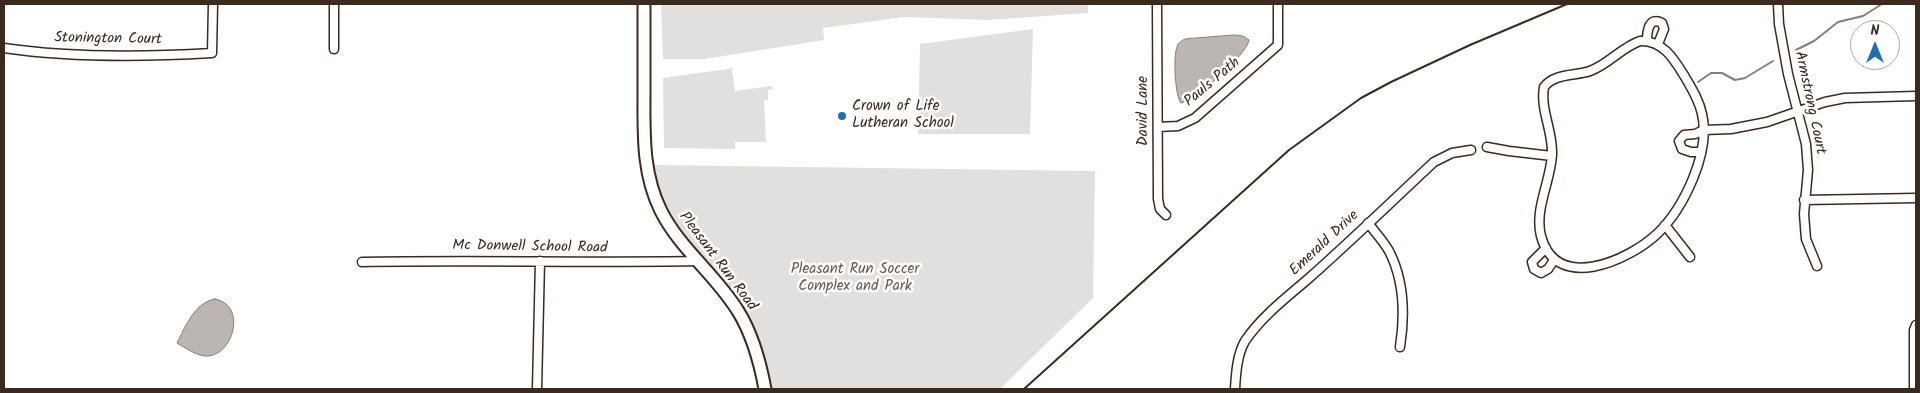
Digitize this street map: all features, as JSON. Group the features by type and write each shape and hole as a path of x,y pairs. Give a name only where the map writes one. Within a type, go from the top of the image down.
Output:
{"main road":[{"name":"Pleasant Run Road","path":"644,4 644,139 650,184 668,223 737,309 749,331 762,370 765,389"}],"street":[{"name":"Stonington Court","path":"4,48 30,52 152,56 212,53 213,4"},
{"path":"334,4 334,49"},
{"name":"David Lane","path":"1158,4 1158,199 1160,208 1166,215"},
{"name":"Pauls Path","path":"1158,127 1178,126 1195,118 1278,45 1278,4"},
{"name":"Armstrong Court","path":"1778,4 1779,24 1796,111 1806,144 1808,170 1804,200 1806,239 1816,266"},
{"path":"1647,41 1650,24 1660,21 1664,29 1658,44"},
{"path":"1647,41 1658,44 1668,53 1696,96 1704,130 1699,164 1688,188 1665,225 1648,241 1618,260 1588,268 1571,266 1554,260 1546,248 1539,226 1552,156 1543,92 1547,83 1563,77 1589,72 1602,66 1629,45 1647,41"},
{"path":"1700,152 1685,151 1682,149 1679,141 1684,135 1695,134 1704,130 1731,130 1767,122 1796,111 1845,98 1916,96"},
{"path":"1487,147 1552,156"},
{"name":"Emerald Drive","path":"1235,389 1237,366 1242,349 1255,328 1285,298 1434,162 1452,153 1471,150"},
{"path":"1804,200 1916,198"},
{"path":"1368,224 1388,250 1399,281 1402,330 1400,347"},
{"path":"1665,225 1690,257"},
{"path":"1546,248 1532,262 1534,269 1541,273 1554,260"},
{"path":"537,389 540,261"},
{"name":"Mc Donwell School Road","path":"362,262 698,261"},
{"path":"1914,389 1915,327"}],"green space":[{"path":"661,4 1088,4 1088,13 988,20 904,17 823,28 824,40 705,59 663,59"},
{"path":"1033,29 1030,134 918,134 920,44"},
{"path":"734,68 732,70 735,91 772,86 773,89 768,90 768,100 764,101 766,142 735,142 735,149 664,148 663,78"},
{"name":"Pleasant Run Soccer Complex and Park","path":"653,165 1095,171 1093,298 1000,389 770,389 763,349 748,312 709,270 663,207"}],"shaded area":[{"path":"1243,36 1249,40 1240,55 1208,86 1181,103 1177,93 1175,67 1179,43 1185,39"},
{"path":"215,299 225,303 231,311 234,320 233,331 223,349 215,354 205,356 194,353 177,343 196,310 208,301"}],"waterway":[{"path":"1796,50 1814,41 1838,22 1863,16 1882,4"},
{"path":"1698,82 1711,73 1722,73 1735,80 1745,78 1773,61"}],"railway":[{"path":"1024,389 1289,150 1361,98 1470,45 1567,4"}],"place":[{"name":"Crown of Life Lutheran School","path":"842,116"}]}
